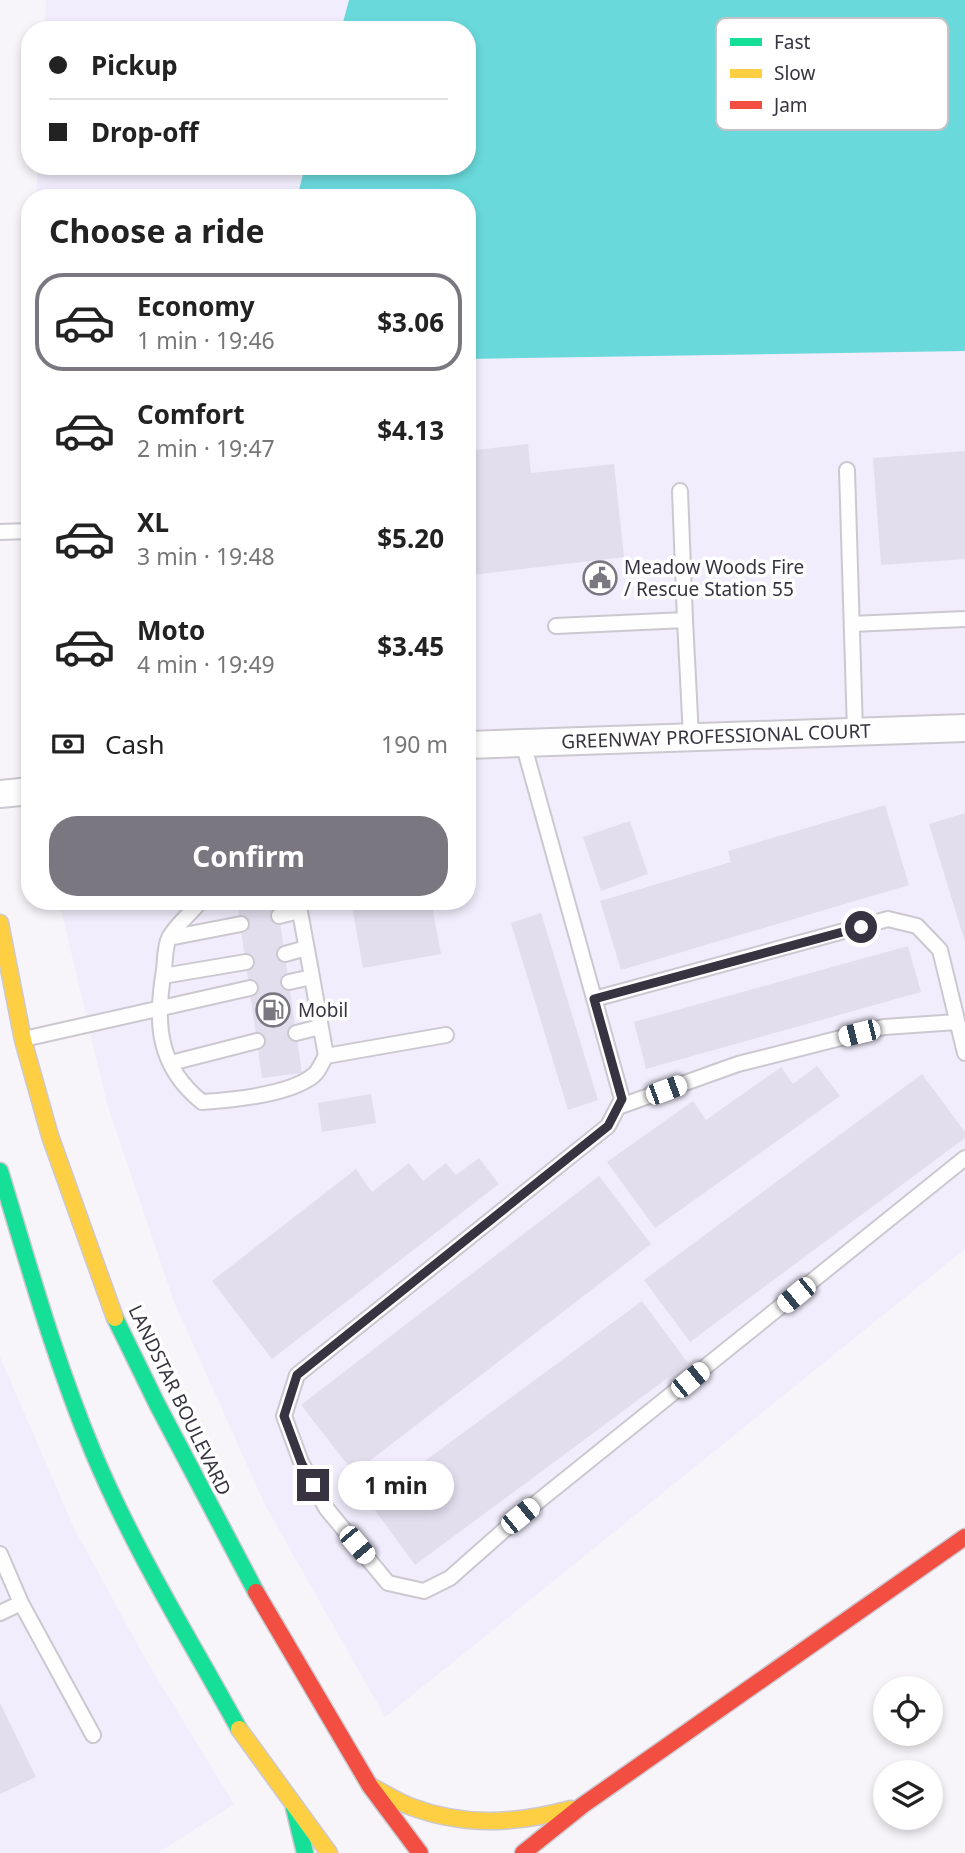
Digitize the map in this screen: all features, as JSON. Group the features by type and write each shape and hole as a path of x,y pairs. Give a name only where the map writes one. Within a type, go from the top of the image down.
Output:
{"main road":[{"name":"LANDSTAR BOULEVARD","path":"0,923 23,1040 50,1136 110,1307 239,1563 370,1786 420,1853"},
{"path":"0,1171 53,1347 94,1454 137,1544 242,1735 329,1853"},
{"path":"523,1853 583,1805 965,1537"},
{"path":"370,1786 414,1808 469,1823 530,1820 583,1805"},
{"path":"294,1808 305,1853"}],"street":[{"name":"GREENWAY PROFESSIONAL COURT","path":"476,745 965,728"},
{"path":"0,794 21,793"}],"lane":[{"path":"847,470 855,731"},
{"path":"680,491 691,737"},
{"path":"0,532 21,531"},
{"path":"852,624 965,619"},
{"path":"556,626 685,620"},
{"path":"523,743 622,1099 608,1126 297,1375 284,1416 301,1462 326,1508 388,1583 424,1591 450,1578 520,1516 965,1158"},
{"path":"193,910 169,938 158,1007 160,1036 171,1063 187,1090 202,1102 244,1099 294,1085 316,1075 326,1056 300,910"},
{"path":"279,916 291,910"},
{"path":"594,999 888,919 917,926 940,950 965,1053"},
{"path":"169,938 241,924"},
{"path":"285,954 306,948"},
{"path":"163,976 246,962"},
{"path":"289,982 312,977"},
{"path":"23,1040 250,988"},
{"path":"618,1107 738,1064 884,1027 957,1022"},
{"path":"296,1033 320,1027"},
{"path":"326,1056 446,1035"},
{"path":"171,1063 257,1041"},
{"path":"0,1555 21,1603 93,1735"},
{"path":"0,1613 21,1603"}],"shaded area":[{"path":"46,0 965,0 965,1249 385,1717 265,1505 174,1302 107,1104 61,910 476,910 476,189 37,189 37,175 476,175 476,21 45,21"},
{"path":"0,1357 74,1528 146,1660 234,1804 158,1853 0,1853"}],"water":[{"path":"349,0 965,0 965,351 476,359 476,189 299,189 303,175 476,175 476,21 343,21"}],"building":[{"path":"528,444 531,473 614,464 624,557 476,574 476,450"},
{"path":"965,451 965,559 881,565 873,458"},
{"path":"885,805 909,885 621,970 600,901 731,862 728,851"},
{"path":"965,813 965,939 964,939 929,824"},
{"path":"630,821 648,874 601,891 583,837"},
{"name":"Mobil","path":"238,910 278,910 302,1073 262,1078"},
{"path":"353,910 433,910 441,954 363,968"},
{"path":"541,913 598,1100 568,1110 511,923"},
{"path":"908,946 921,992 646,1069 634,1022"},
{"path":"817,1066 840,1096 655,1228 607,1162 693,1101 706,1120 781,1067 793,1084"},
{"path":"922,1074 965,1132 965,1138 690,1342 644,1280"},
{"path":"371,1094 376,1123 322,1132 318,1103"},
{"path":"479,1158 499,1184 272,1359 212,1281 356,1169 372,1192 409,1163 423,1181 446,1163 456,1175"},
{"path":"599,1176 651,1244 354,1473 301,1405"},
{"path":"642,1301 688,1363 415,1565 369,1502"},
{"path":"0,1703 36,1777 0,1794"}],"traffic: fast":[{"path":"0,1171 55,1348 93,1452 144,1558 239,1729"},
{"path":"115,1318 256,1592"},
{"path":"294,1808 305,1853"}],"traffic: slow":[{"path":"0,923 23,1040 50,1136 115,1318"},
{"path":"239,1729 329,1853"},
{"path":"370,1786 399,1802 429,1813 470,1820 530,1818 571,1809"}],"traffic: jam":[{"path":"523,1853 583,1805 965,1537"},
{"path":"256,1592 370,1786 420,1853"}],"place":[{"name":"Meadow Woods Fire / Rescue Station 55","path":"600,578"},
{"name":"Mobil","path":"273,1010"}],"route":[{"path":"313,1485 301,1462 284,1416 297,1375 608,1126 622,1099 594,999 861,927"}]}
